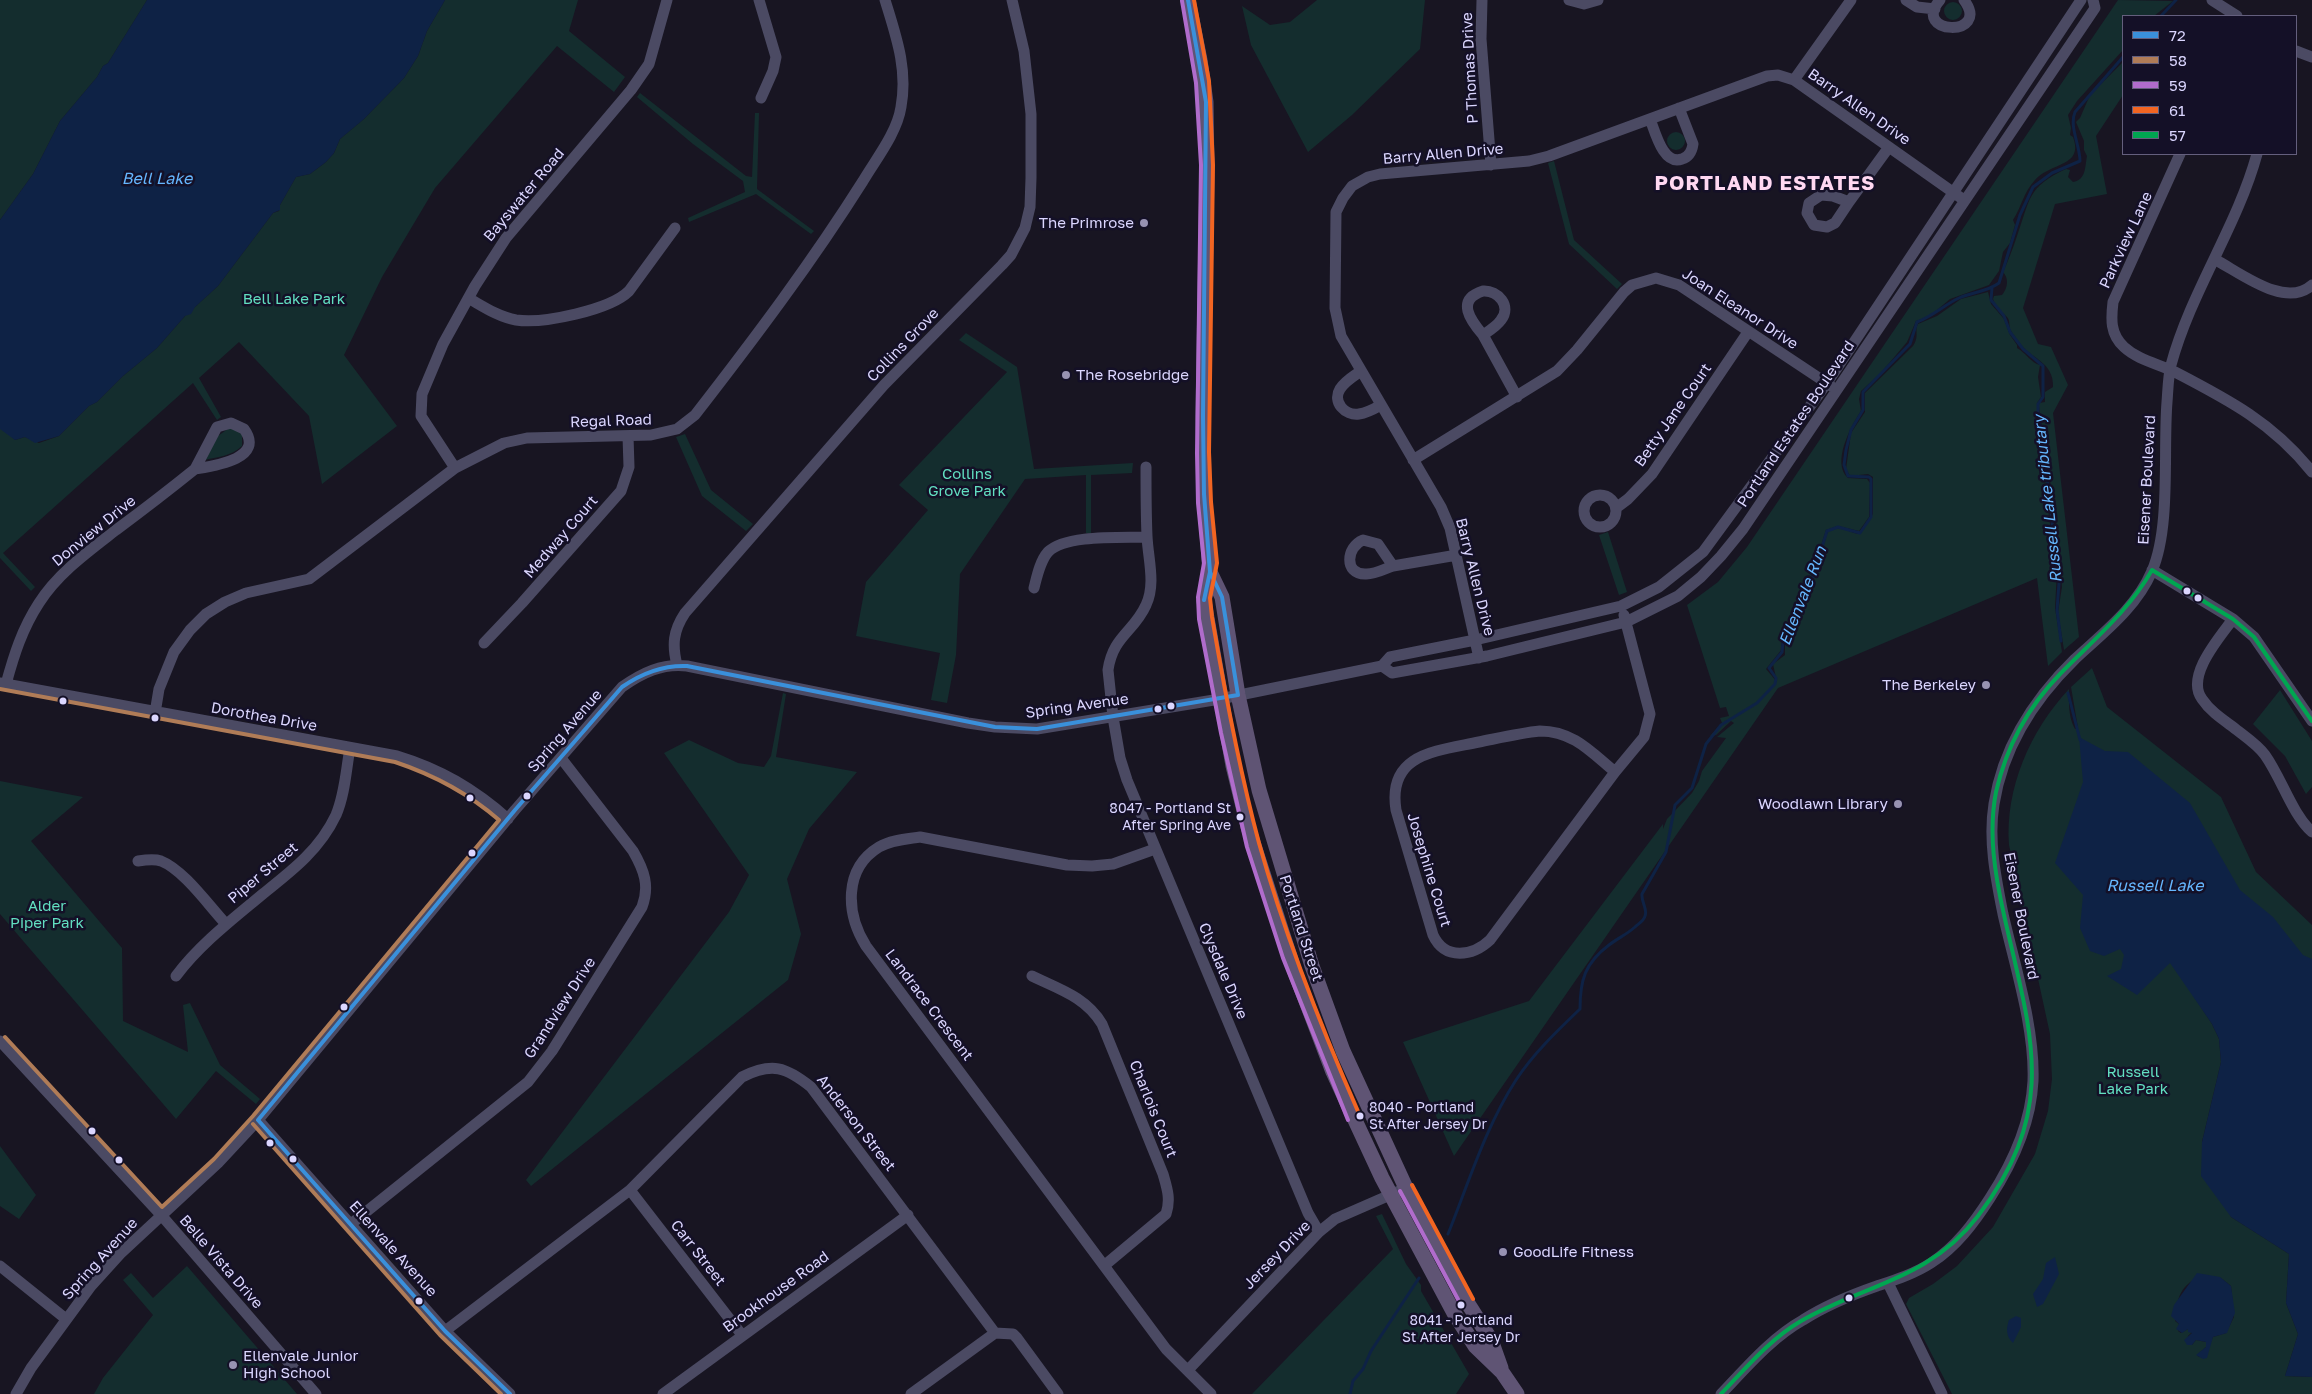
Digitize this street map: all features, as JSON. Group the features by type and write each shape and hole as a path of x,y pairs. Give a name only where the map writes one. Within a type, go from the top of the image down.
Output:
{"main road":[{"name":"Portland Street","path":"1188,0 1206,102 1207,170 1203,416 1204,494 1210,572 1204,601 1220,699 1248,827 1295,972 1334,1072 1390,1195 1454,1313 1475,1346 1502,1372 1517,1394"},
{"name":"Portland Street","path":"1210,572 1222,597 1238,695 1259,790 1312,966 1343,1051 1406,1188 1467,1302 1490,1340 1502,1372"}],"street":[{"name":"Bayswater Road","path":"455,468 426,425 421,416 420,406 422,394 443,344 470,299 475,286 506,238 631,90 649,64 667,0"},
{"path":"759,0 776,59 761,98"},
{"name":"Regal Road","path":"155,713 159,689 174,652 190,630 206,614 225,602 246,593 309,579 455,468 504,443 527,438 651,436 673,431 695,414 826,239 888,139 901,110 904,74 898,43 885,0"},
{"name":"Collins Grove","path":"677,665 673,640 675,630 685,613 884,385 1002,265 1018,242 1030,207 1031,114 1024,51 1012,0"},
{"name":"P Thomas Drive","path":"1482,0 1481,40 1491,164"},
{"path":"1570,0 1584,4 1598,0"},
{"path":"1794,80 1851,0"},
{"path":"1906,0 1917,7 1937,4 1935,17 1947,29 1955,29 1963,25 1968,18 1969,10 1964,0"},
{"name":"Portland Estates Boulevard","path":"1220,699 1382,666 1390,657 1475,640 1621,606 1659,587 1702,552 1827,383 2081,0"},
{"name":"Portland Estates Boulevard","path":"1382,666 1392,673 1479,658 1626,622 1678,596 1701,577 1743,529 2094,8 2093,0"},
{"path":"2212,0 2235,15"},
{"path":"2297,52 2312,57"},
{"name":"Barry Allen Drive","path":"1479,658 1450,528 1441,508 1341,336 1335,308 1336,212 1347,190 1360,181 1380,174 1529,161 1549,156 1767,76 1778,75 1794,80 1964,200"},
{"path":"1650,119 1665,154 1677,160 1683,159 1689,155 1693,144 1679,108"},
{"path":"1849,202 1889,147"},
{"name":"Parkview Lane","path":"2180,155 2113,302 2110,320 2113,333 2124,347 2137,356 2170,369 2233,401 2300,457 2312,472"},
{"name":"Eisener Boulevard","path":"1720,1394 1765,1350 1798,1322 1834,1304 1888,1283 1929,1264 1963,1235 1994,1191 2009,1164 2020,1138 2031,1099 2033,1065 2028,1029 1993,858 1992,823 2000,777 2020,728 2045,692 2130,607 2152,570 2161,537 2170,369 2182,333 2250,181 2257,155"},
{"path":"470,299 506,317 526,320 601,308 621,298 629,291 675,228"},
{"path":"2214,259 2285,295 2301,293 2312,285"},
{"name":"Joan Eleanor Drive","path":"1413,460 1517,397 1557,370 1577,350 1624,292 1647,279 1663,279 1679,285 1837,390"},
{"name":"Betty Jane Court","path":"1616,508 1628,499 1652,474 1748,332"},
{"path":"1483,335 1517,397"},
{"path":"1361,371 1341,386 1338,391 1339,404 1344,411 1353,414 1366,413 1381,405"},
{"name":"Donview Drive","path":"3,684 18,640 40,601 60,578 84,555 196,470 235,460 242,456 249,444 244,429 231,424 217,427 211,435 196,470"},
{"name":"Medway Court","path":"484,642 522,603 620,491 629,467 628,436"},
{"name":"Clysdale Drive","path":"1146,467 1147,538 1151,578 1146,605 1116,644 1110,656 1108,670 1120,758 1155,849 1308,1213 1319,1232"},
{"path":"1034,588 1042,561 1055,547 1082,540 1147,538"},
{"path":"1393,566 1457,555"},
{"path":"2152,570 2233,619 2254,637 2312,721"},
{"name":"Josephine Court","path":"1614,772 1578,740 1566,734 1548,731 1533,732 1427,753 1410,763 1403,770 1395,788 1396,810 1433,935 1440,945 1454,953 1468,954 1481,948 1490,940 1614,772 1644,737 1650,714 1621,606"},
{"path":"2233,619 2206,658 2198,677 2200,698 2211,710 2260,749 2276,771 2297,813 2312,832"},
{"name":"Spring Avenue","path":"16,1394 66,1319 120,1254 218,1164 258,1120 508,819 622,687 656,668 677,665 994,727 1038,729 1220,699"},
{"name":"Dorothea Drive","path":"3,684 397,756 431,768 470,788 508,819"},
{"name":"Piper Street","path":"176,976 186,962 226,924 307,858 319,844 339,805 350,748"},
{"name":"Grandview Drive","path":"351,1224 528,1082 552,1051 642,907 646,887 641,865 633,851 561,758"},
{"name":"Landrace Crescent","path":"1155,849 1113,864 1092,866 1067,865 920,837 880,846 858,868 852,882 853,919 866,946 1166,1348 1211,1394"},
{"path":"138,861 161,861 169,866 180,874 226,924"},
{"name":"Charlois Court","path":"1032,976 1072,995 1094,1011 1102,1024 1163,1174 1169,1194 1169,1205 1160,1221 1105,1265"},
{"name":"Belle Vista Drive","path":"0,1041 162,1216 316,1394"},
{"name":"Anderson Street","path":"445,1330 630,1190 731,1086 754,1071 775,1068 786,1070 811,1087 995,1333"},
{"name":"Ellenvale Avenue","path":"258,1120 445,1330 510,1394"},
{"name":"Jersey Drive","path":"1188,1370 1319,1232 1335,1219 1406,1188"},
{"name":"Carr Street","path":"630,1190 742,1335"},
{"name":"Brookhouse Road","path":"663,1394 908,1215"},
{"path":"0,1266 66,1319"},
{"path":"1888,1283 1942,1394"},
{"path":"911,1394 995,1333 1013,1334 1058,1394"}],"green space":[{"path":"0,0 147,0 108,63 103,66 97,77 60,121 33,174 0,220"},
{"name":"Bell Lake Park","path":"445,0 578,0 569,31 625,77 614,92 557,46 435,188 382,277 344,355 397,426 322,484 309,416 239,342 199,378 221,417 217,420 193,383 3,553 35,587 31,591 0,558 0,425 15,440 25,437 39,443 59,436 89,406 97,402 123,376 157,348 185,316 218,286 273,213 279,211 280,205 296,177 310,174 326,162 334,153 340,139 364,119 404,78 418,56 427,31"},
{"path":"1317,0 1425,0 1420,49 1352,115 1308,152 1251,45 1242,6 1270,25 1290,22"},
{"path":"2118,0 2173,1 2155,15 2122,15 2122,51 2077,101 2068,115 2071,128 2070,135 2073,137 2075,147 2074,154 2064,163 2042,174 2028,190 2013,220 2015,225 2010,243 2003,252 1999,271 1989,285 1950,299 1930,316 1916,321 1907,342 1880,374 1861,391 1859,399 1861,411 1844,444 1841,463 1843,471 1848,478 1867,479 1870,483 1869,517 1859,531 1838,526 1826,530 1808,587 1800,596 1796,609 1781,639 1782,649 1766,669 1777,682 1773,664 1785,655 1785,641 1792,622 1811,586 1828,531 1841,528 1860,534 1873,514 1873,477 1868,474 1850,476 1846,469 1851,433 1865,412 1865,393 1913,346 1918,324 1937,316 1961,299 1988,292 1991,304 2004,319 2017,348 2040,365 2038,377 2041,397 2037,403 2037,416 2047,478 2048,510 2057,571 2055,608 2062,652 2048,666 2037,578 1778,688 1454,1156 1403,1042 1529,1001 1663,824 1663,829 1667,819 1692,793 1702,771 1726,738 1717,737 1734,723 1731,721 1716,735 1710,736 1722,723 1720,718 1729,716 1726,707 1720,708 1687,605 1718,582 1747,547"},
{"path":"1953,2 1961,7 1962,11 1957,19 1953,20 1945,15 1944,11 1949,3"},
{"path":"2122,63 2122,97 2096,136 2107,194 2055,204 2023,308 2038,344 2051,347 2068,385 2053,413 2079,637 2064,650 2058,612 2062,587 2056,520 2039,407 2039,403 2045,402 2045,392 2053,387 2052,378 2046,366 2029,353 2015,337 2010,329 2008,318 1997,307 1993,299 1994,296 2002,295 2006,289 2007,280 2003,272 2028,204 2037,189 2044,182 2066,169 2070,170 2068,177 2073,182 2083,176 2087,156 2084,150 2084,141 2076,122 2080,118 2090,95"},
{"path":"640,93 746,176 752,177 755,113 759,113 757,189 814,231 811,234 756,194 689,222 688,218 745,192 743,181 693,144 637,97"},
{"path":"1672,132 1680,132 1685,137 1683,148 1672,150 1667,145 1667,137"},
{"path":"1554,161 1574,240 1622,284 1617,289 1569,244 1548,163"},
{"name":"Collins Grove Park","path":"966,333 1017,367 1034,469 1133,463 1132,473 1091,475 1091,533 1086,533 1086,475 1025,479 960,574 956,655 947,703 931,700 940,653 856,636 866,582 928,510 899,485 1007,372 959,340"},
{"path":"229,428 239,431 242,435 242,446 229,454 204,460 218,436"},
{"path":"685,434 711,490 753,524 746,531 702,496 676,437"},
{"path":"1608,532 1627,592 1619,595 1599,535"},
{"name":"Russell Lake Park","path":"2092,668 2107,707 2221,797 2256,872 2312,925 2312,960 2162,948 2212,1024 2219,1039 2221,1062 2202,1142 2231,1217 2289,1254 2286,1303 2298,1334 2285,1376 2312,1377 2312,1394 1952,1394 1906,1304 1909,1298 1933,1284 1957,1266 1993,1227 2035,1154 2048,1111 2052,1079 2050,1034 2009,845 2009,824 2011,802 2023,761 2043,723 2069,689 2071,720 2075,729 2078,728 2071,687","holes":["2203,1275 2221,1278 2231,1286 2234,1317 2226,1333 2213,1337 2206,1353 2199,1357 2197,1355 2206,1347 2206,1342 2196,1340 2192,1345 2187,1345 2188,1336 2192,1332 2188,1332 2188,1329 2181,1333 2178,1331 2179,1324 2175,1321 2177,1305 2181,1293 2195,1279"]},
{"path":"2280,690 2312,741 2312,787 2306,794 2285,756 2253,724"},
{"path":"783,693 786,694 776,757 857,772 809,829 787,879 801,934 788,980 531,1186 526,1180 729,912 749,875 664,753 689,740 738,763 764,767 771,756"},
{"name":"Alder Piper Park","path":"0,781 83,797 31,841 122,948 123,1021 188,1052 183,1005 190,1003 220,1065 260,1099 256,1104 216,1071 176,1119 0,914"},
{"path":"0,1146 36,1195 19,1219 0,1206"},
{"path":"1382,1214 1406,1264 1421,1285 1421,1291 1469,1374 1456,1394 1252,1394 1393,1249 1376,1216"},
{"path":"187,1266 297,1394 94,1394 103,1378 153,1315 123,1280 131,1273 153,1298"}],"water":[{"name":"Bell Lake","path":"147,0 445,0 427,31 418,56 404,78 364,119 340,139 334,153 326,162 310,174 296,177 280,205 280,210 273,213 218,286 195,307 191,314 185,316 157,348 123,376 97,402 89,406 59,436 35,443 25,437 15,440 0,429 0,220 33,174 60,121 97,77 103,66 108,63"},
{"name":"Russell Lake","path":"2079,737 2105,751 2128,752 2190,803 2240,890 2273,917 2303,955 2312,959 2312,1377 2285,1376 2298,1334 2286,1303 2289,1254 2231,1217 2201,1176 2202,1142 2221,1062 2219,1039 2212,1024 2170,963 2137,995 2107,976 2121,969 2124,955 2120,949 2104,956 2090,951 2080,928 2083,895 2055,863 2083,782"},
{"path":"2055,1257 2059,1274 2043,1304 2037,1307 2033,1294 2043,1279 2046,1263"},
{"path":"2197,1273 2220,1277 2231,1286 2235,1313 2227,1333 2213,1337 2207,1358 2203,1359 2196,1355 2206,1347 2206,1342 2196,1340 2192,1345 2187,1345 2184,1340 2192,1333 2188,1332 2188,1329 2182,1333 2176,1329 2179,1324 2171,1316 2174,1305"},
{"path":"2016,1316 2021,1318 2021,1327 2013,1343 2008,1335 2007,1326 2009,1320"}],"waterway":[{"name":"Ellenvale Run","path":"2162,15 2176,0"},
{"name":"Ellenvale Run","path":"1448,1234 1486,1136 1516,1080 1554,1034 1580,1009 1583,981 1594,959 1609,945 1632,930 1644,918 1646,911 1642,894 1666,852 1675,805 1692,788 1706,744 1721,725 1757,703 1775,684 1776,678 1769,668 1782,652 1783,642 1800,600 1810,586 1827,531 1838,527 1860,533 1871,517 1871,479 1869,477 1848,476 1844,465 1851,430 1863,410 1863,392 1910,344 1917,322 1959,298 1990,288 1999,283 2020,215 2033,187 2052,173 2080,161 2073,124 2075,112 2122,58"},
{"name":"Russell Lake tributary","path":"1992,288 1991,300 2004,316 2010,332 2023,349 2043,366 2043,397 2038,404 2038,414 2044,450 2059,583 2057,610 2061,641"},
{"name":"Russell Lake tributary","path":"2068,693 2080,740"},
{"name":"Ellenvale Run","path":"1350,1394 1353,1381 1363,1369 1371,1351 1419,1278"}],"transit line":[{"name":"72","path":"1188,0 1206,102 1203,416 1204,494 1210,572 1204,600"},
{"name":"61","path":"1194,0 1209,81 1213,165 1209,452 1211,502 1217,563 1210,598 1212,617 1239,759 1269,878 1305,981 1331,1049 1360,1116"},
{"name":"59","path":"1182,1 1196,83 1201,165 1197,453 1198,503 1204,563 1198,597 1199,619 1221,733 1247,847 1283,958 1348,1120"},
{"name":"57","path":"1721,1394 1759,1355 1790,1328 1825,1308 1895,1279 1939,1254 1959,1237 1978,1216 2004,1177 2020,1140 2029,1105 2032,1070 2023,997 1995,869 1994,807 2000,776 2012,744 2028,714 2048,687 2121,612 2143,585 2152,570 2233,619 2254,637 2312,721"},
{"name":"72","path":"510,1394 445,1331 258,1120 515,810 622,687 645,674 669,667 687,666 995,727 1037,729 1238,695 1222,597 1210,572"},
{"name":"58","path":"0,689 395,762 423,773 463,793 499,820 253,1116 214,1159 162,1207 5,1037"},
{"name":"58","path":"253,1124 440,1335 501,1394"},
{"name":"61","path":"1412,1185 1473,1299"},
{"name":"59","path":"1400,1191 1461,1305"}],"place":[{"name":"The Primrose","path":"1144,223"},
{"name":"The Rosebridge","path":"1066,375"},
{"name":"The Berkeley","path":"1986,685"},
{"name":"Woodlawn Library","path":"1898,804"},
{"name":"8047 - Portland St After Spring Ave","path":"1240,817"},
{"name":"8040 - Portland St After Jersey Dr","path":"1360,1116"},
{"name":"GoodLife Fitness","path":"1503,1252"},
{"name":"8041 - Portland St After Jersey Dr","path":"1461,1305"},
{"name":"Ellenvale Junior High School","path":"233,1365"}],"district":[{"name":"PORTLAND ESTATES","path":"1765,184"}]}
